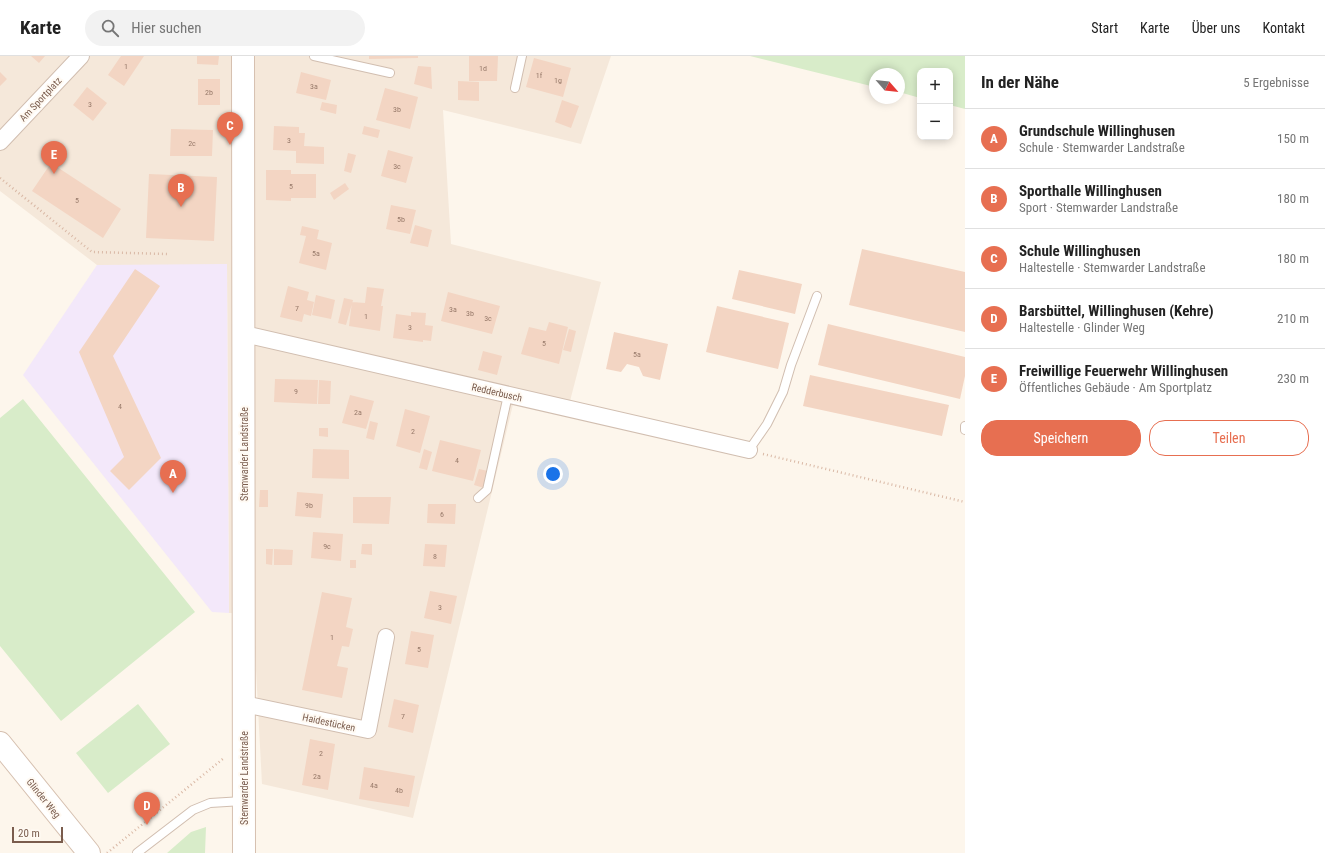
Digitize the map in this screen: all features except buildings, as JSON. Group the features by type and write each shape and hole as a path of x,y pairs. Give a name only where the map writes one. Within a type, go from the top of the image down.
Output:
{"street":[{"name":"Am Sportplatz","path":"0,142 81,56"},
{"name":"Stemwarder Landstraße","path":"243,56 244,853"},
{"name":"Redderbusch","path":"244,334 677,435 749,450"},
{"name":"Haidestücken","path":"244,704 368,730 386,637"},
{"name":"Glinder Weg","path":"0,743 88,853"}],"lane":[{"path":"314,56 390,73"},
{"path":"515,88 522,56"},
{"path":"749,450 767,424 783,392 791,365 816,296"},
{"path":"478,498 487,490 508,395"},
{"path":"137,853 193,810 210,803 244,801"}],"path":[{"path":"0,178 92,252 167,254"},
{"path":"749,450 965,502"},
{"path":"107,853 225,758"}],"shaded area":[{"path":"0,56 611,56 581,144 443,110 451,244 601,282 570,401 517,388 413,818 262,784 253,613 229,613 227,265 97,265 0,191"},
{"path":"227,264 229,613 212,612 23,375 97,265"}],"green space":[{"path":"750,56 965,56 965,109 953,106 953,68 917,68 917,97 905,94 905,68 869,68 869,86"},
{"path":"23,399 195,612 61,721 0,646 0,418"},
{"path":"138,704 170,744 108,793 76,753"},
{"path":"206,827 205,853 167,853 191,832"}],"place":[{"name":"Schule Willinghusen","path":"230,145"},
{"name":"Freiwillige Feuerwehr Willinghusen","path":"54,174"},
{"name":"Sporthalle Willinghusen","path":"181,207"},
{"name":"Grundschule Willinghusen","path":"173,493"},
{"name":"Barsbüttel, Willinghusen (Kehre)","path":"147,825"}]}
